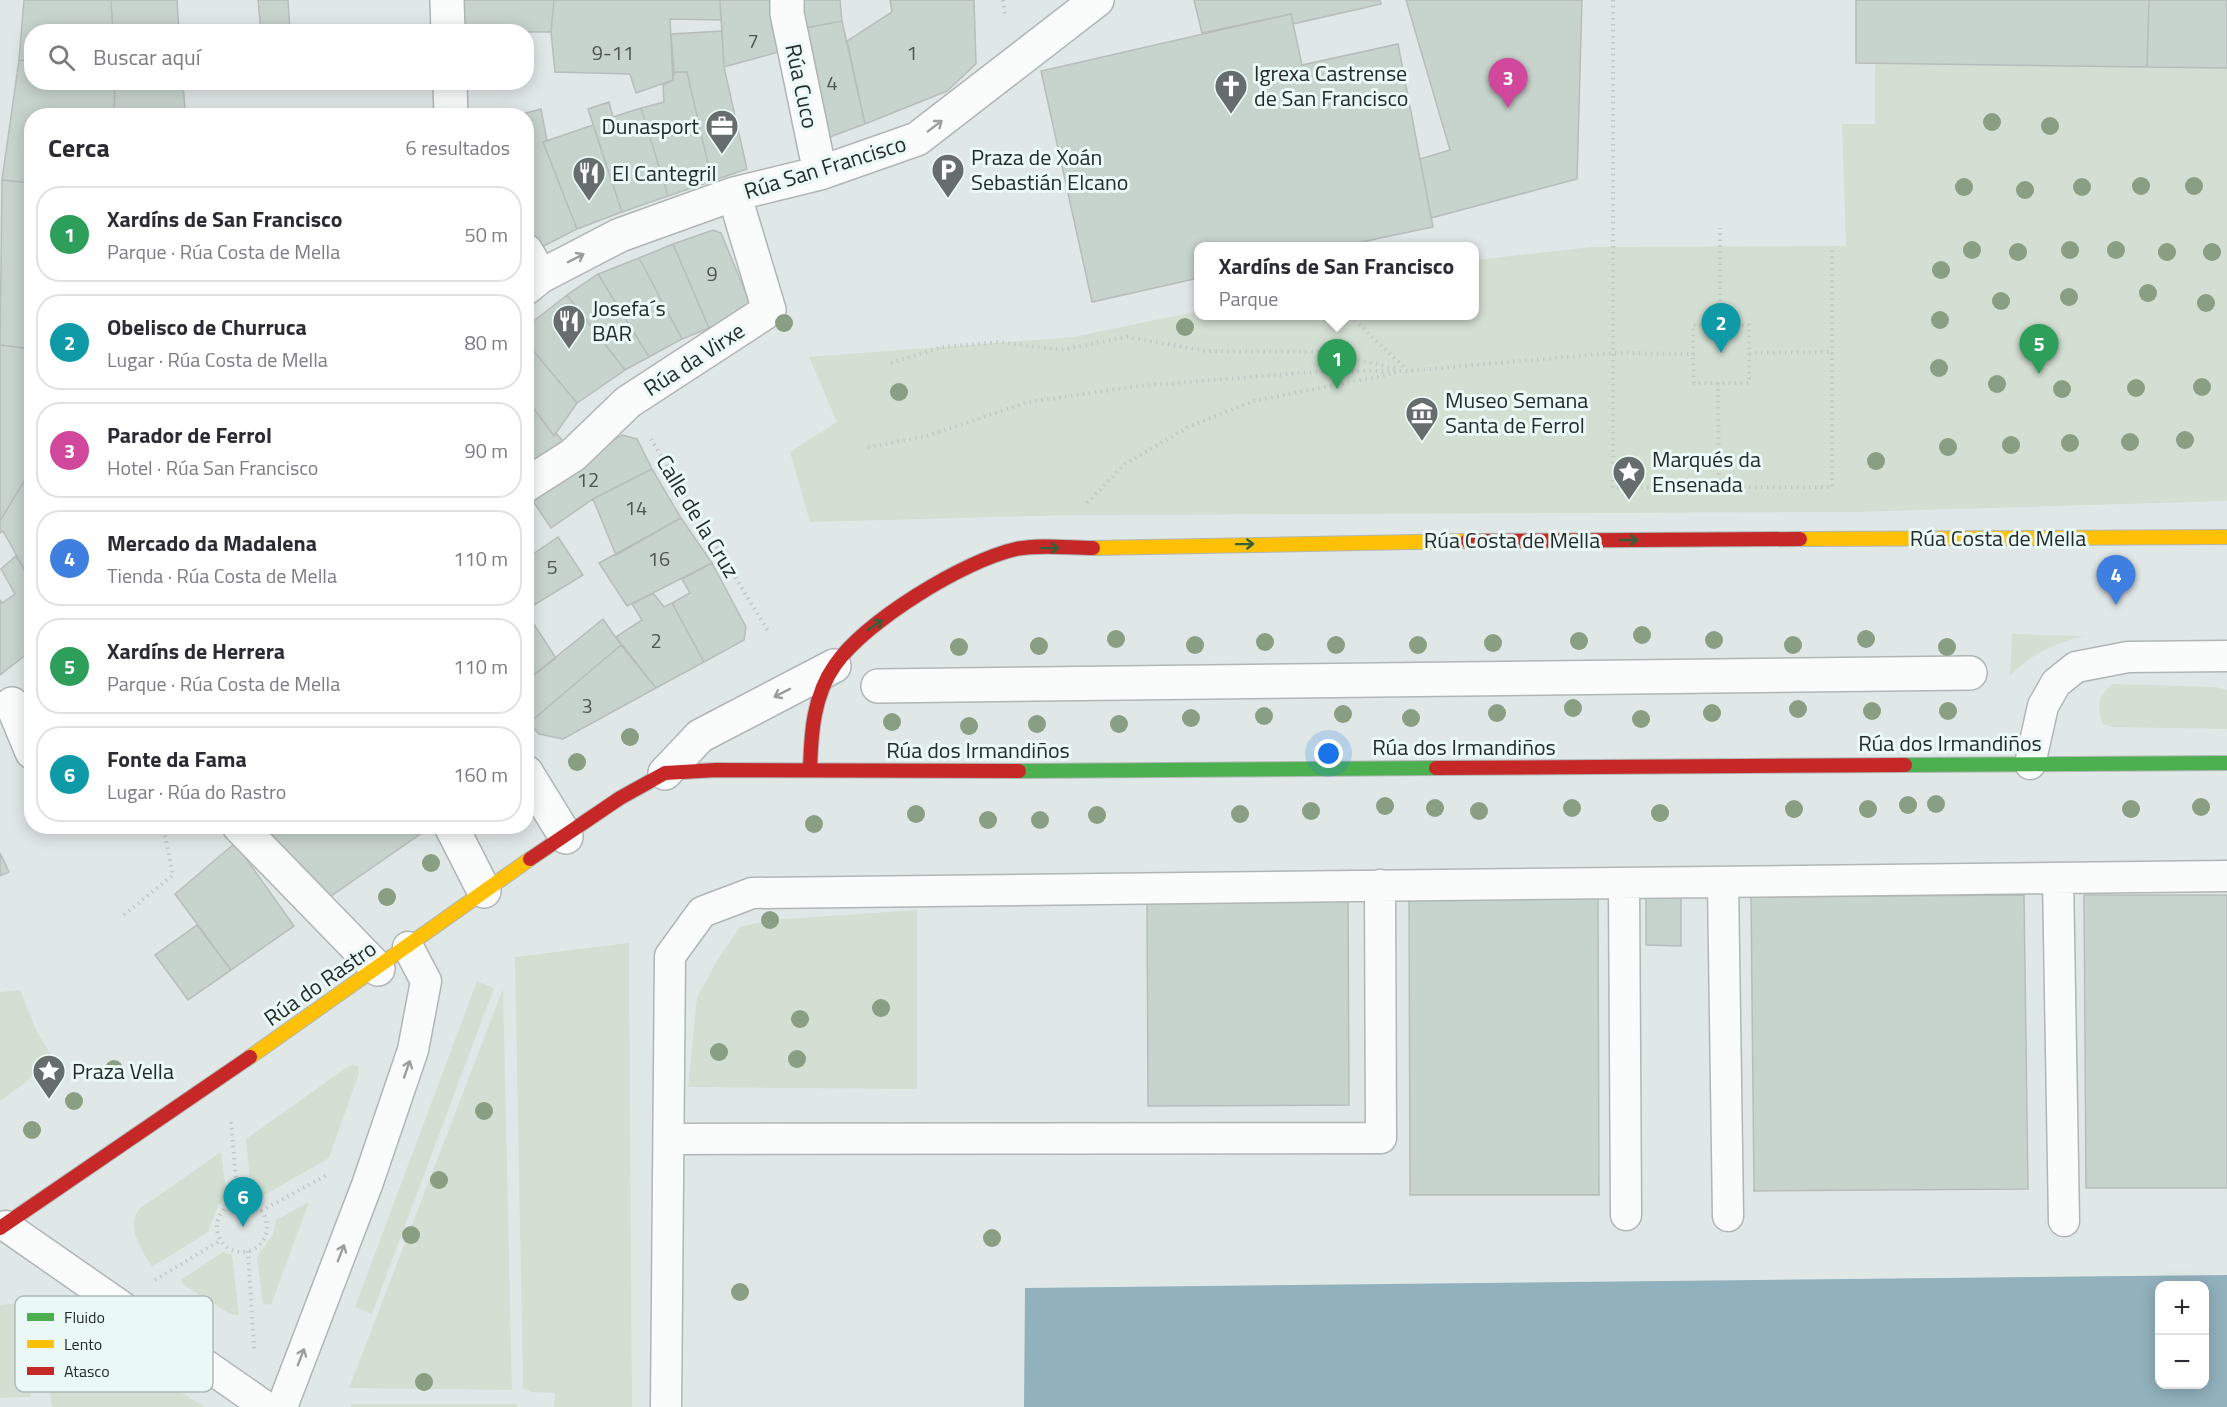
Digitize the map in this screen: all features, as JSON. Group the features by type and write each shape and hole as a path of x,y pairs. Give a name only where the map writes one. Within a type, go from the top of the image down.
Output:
{"main road":[{"name":"Rúa Costa de Mella","path":"810,770 811,728 819,699 834,666 866,632 955,571 1017,549 1429,540 2227,537"},
{"name":"Rúa dos Irmandiños","path":"665,773 716,770 932,772 2227,763"},
{"name":"Rúa do Rastro","path":"3,1227 378,969 484,891 620,798 665,773"}],"street":[{"path":"447,0 448,24"},
{"name":"Rúa Cuco","path":"787,0 787,13 820,173"},
{"name":"Rúa San Francisco","path":"534,271 734,194 820,173 917,139 1097,0"},
{"path":"450,90 451,108"},
{"name":"Rúa da Virxe","path":"534,480 573,455 628,402 769,310 734,194"},
{"name":"Rúa Costa de Mella","path":"665,773 700,736 834,666"},
{"path":"878,686 1970,673"},
{"path":"15,702 24,728"},
{"path":"534,785 566,837"},
{"path":"246,834 378,969"},
{"path":"455,834 484,891"}],"lane":[{"path":"2030,764 2043,706 2056,683 2076,667 2128,657 2227,656"},
{"path":"666,1407 670,956 702,912 752,893 2227,876"},
{"path":"2058,878 2064,1221"},
{"path":"1723,883 1728,1216"},
{"path":"1624,884 1626,1215"},
{"path":"669,1139 1381,1138 1380,885"},
{"path":"213,1368 268,1405 367,1185 413,1050 426,981 408,947"},
{"path":"3,1227 106,1296"}],"path":[{"path":"1613,0 1613,488 1832,487 1832,246"},
{"path":"1720,228 1720,325"},
{"path":"1355,320 1408,371"},
{"path":"1693,325 1720,325 1749,325 1749,383 1694,383 1693,325"},
{"path":"891,363 942,347 999,342 1062,350 1127,338 1206,351 1325,352 1408,371"},
{"path":"1749,353 1832,352"},
{"path":"868,447 924,437 1028,402 1138,386 1325,371 1408,371 1612,353 1694,354"},
{"path":"1084,506 1125,464 1188,427 1254,401 1408,371"},
{"path":"1718,383 1719,488"},
{"name":"Calle de la Cruz","path":"628,402 768,631"},
{"path":"124,915 173,874 165,834"},
{"path":"227,1073 238,1202"},
{"path":"261,1211 333,1172"},
{"path":"238,1202 247,1202 261,1211 267,1227 262,1242 248,1251 233,1250 221,1240 217,1225 224,1209 238,1202"},
{"path":"155,1280 221,1240"},
{"path":"248,1251 268,1405"}],"green space":[{"path":"1875,64 2227,68 2227,501 1854,512 1076,515 810,522 790,452 837,422 809,357 1073,337 1194,312 1194,320 1479,320 1479,260 1592,247 1846,246 1842,124 1875,124"},
{"path":"2012,634 2084,636 2044,650 2010,676"},
{"path":"2114,684 2216,687 2227,690 2227,729 2112,727 2103,724 2100,701 2105,692"},
{"path":"917,910 917,1089 688,1087 697,997 718,959 740,927 770,920"},
{"path":"629,943 632,1407 554,1407 555,1393 531,1392 523,1388 515,957"},
{"path":"477,981 494,988 372,1314 355,1307"},
{"path":"503,989 512,1390 349,1388"},
{"path":"20,990 37,1032 52,1056 25,1083 0,1101 0,992"},
{"path":"350,1065 358,1066 359,1073 329,1158 261,1197 251,1191 246,1139"},
{"path":"221,1152 227,1198 218,1205 208,1232 152,1267 134,1231 135,1216 139,1209"},
{"path":"309,1202 271,1305 263,1304 257,1257 273,1234 276,1220"},
{"path":"223,1252 232,1255 239,1315 230,1314 213,1303 213,1296 201,1296 184,1285 181,1280"},
{"path":"15,1304 15,1392 31,1392 31,1397 0,1398 0,1305"},
{"path":"50,1392 181,1392 205,1407 52,1407"},
{"path":"352,1404 517,1404 517,1407 350,1407"}],"water":[{"path":"2227,1275 2227,1407 1024,1407 1025,1288"}],"building":[{"path":"24,0 111,0 112,24 24,24 24,60 19,60"},
{"path":"111,0 177,0 178,24 112,24"},
{"path":"258,0 288,0 290,24 260,24"},
{"path":"461,0 554,0 551,32 534,32 534,24 461,24"},
{"path":"554,0 720,0 721,20 670,19 673,80 636,93 630,74 555,72 551,32"},
{"path":"720,0 778,0 786,50 724,67"},
{"path":"798,0 840,0 842,21 800,29"},
{"path":"890,0 974,0 976,64 947,91 865,124 847,41 892,12"},
{"path":"1194,0 1380,0 1381,4 1293,24 1291,14 1202,33"},
{"path":"1406,0 1582,0 1577,179 1431,218 1420,159 1450,150"},
{"path":"1856,0 2149,0 2147,67 1856,63"},
{"path":"2149,0 2227,0 2227,68 2147,67"},
{"name":"Igrexa Castrense de San Francisco","path":"1291,14 1302,65 1398,44 1433,227 1362,242 1194,242 1194,279 1092,302 1041,71"},
{"path":"842,21 865,124 819,141 800,29"},
{"path":"722,31 724,67 747,169 712,181 687,72 674,72 671,34"},
{"path":"19,60 24,60 24,90 115,90 114,108 24,108 24,182 2,180"},
{"path":"674,72 687,72 712,181 668,196 641,108 664,102 663,85 673,80"},
{"path":"115,90 184,90 185,108 114,108"},
{"path":"609,102 613,117 641,108 668,196 622,212 588,109"},
{"path":"541,109 547,141 543,142 577,229 538,249 534,243 534,111"},
{"path":"593,125 622,212 577,229 543,142"},
{"path":"2,180 24,182 24,348 0,345"},
{"path":"713,230 721,233 750,303 747,312 709,328 673,244"},
{"path":"673,244 709,328 682,339 639,258"},
{"path":"639,258 682,339 649,357 598,274"},
{"path":"598,274 649,357 625,370 567,295"},
{"path":"567,295 625,370 577,403 534,352 534,321"},
{"path":"0,345 24,348 24,481 0,521"},
{"path":"534,352 577,403 554,436 534,409"},
{"path":"534,409 554,436 556,433 568,447 539,471 534,465"},
{"path":"622,435 637,439 652,469 593,499 551,528 534,502 534,488"},
{"path":"652,469 681,518 616,555 593,499"},
{"path":"24,481 24,569 3,531 0,533 0,521"},
{"path":"681,518 712,563 627,606 599,563"},
{"path":"558,537 583,575 534,605 534,554"},
{"path":"16,556 24,570 24,656 0,675 0,600 2,603 15,594 1,569"},
{"path":"712,563 746,627 744,640 704,662 672,603 690,593 682,579"},
{"path":"653,593 664,607 672,603 704,662 656,688 616,637 642,620 632,604"},
{"path":"603,619 621,645 534,719 534,675"},
{"path":"534,624 556,658 534,675"},
{"path":"621,645 656,688 563,739 539,734 534,728 534,719"},
{"path":"271,834 420,834 321,903 269,844 276,840"},
{"path":"235,843 294,926 231,970 175,894"},
{"path":"0,853 9,872 0,876"},
{"path":"2024,895 2028,1189 1754,1191 1751,897"},
{"path":"2084,895 2227,895 2227,1188 2086,1188"},
{"path":"1348,897 1349,1105 1148,1106 1147,899"},
{"path":"1598,897 1599,1195 1410,1195 1409,898"},
{"path":"1646,897 1681,897 1681,946 1646,945"},
{"path":"197,925 231,970 188,1000 155,955"}],"traffic: fast":[{"path":"1905,765 2227,763"},
{"path":"1019,771 1436,768"}],"traffic: slow":[{"path":"1800,539 2227,537"},
{"path":"1093,548 1467,541"},
{"path":"250,1057 530,859"}],"traffic: jam":[{"path":"1467,541 1800,539"},
{"path":"810,770 813,729 822,689 835,665 869,630 892,612 944,579 994,556 1016,549 1035,547 1093,548"},
{"path":"1436,768 1905,765"},
{"path":"530,859 620,798 665,773 716,770 1019,771"},
{"path":"0,1228 250,1057"}],"place":[{"name":"Parador de Ferrol","path":"1508,108"},
{"name":"Igrexa Castrense de San Francisco","path":"1231,115"},
{"name":"Dunasport","path":"722,155"},
{"name":"Praza de Xoán Sebastián Elcano","path":"948,199"},
{"name":"El Cantegril","path":"589,202"},
{"name":"Josefa´s BAR","path":"569,350"},
{"name":"Obelisco de Churruca","path":"1721,353"},
{"name":"Xardíns de Herrera","path":"2039,374"},
{"name":"Xardíns de San Francisco","path":"1337,389"},
{"name":"Museo Semana Santa de Ferrol","path":"1422,442"},
{"name":"Marqués da Ensenada","path":"1629,501"},
{"name":"Mercado da Madalena","path":"2116,605"},
{"name":"Praza Vella","path":"49,1100"},
{"name":"Fonte da Fama","path":"243,1227"}]}
